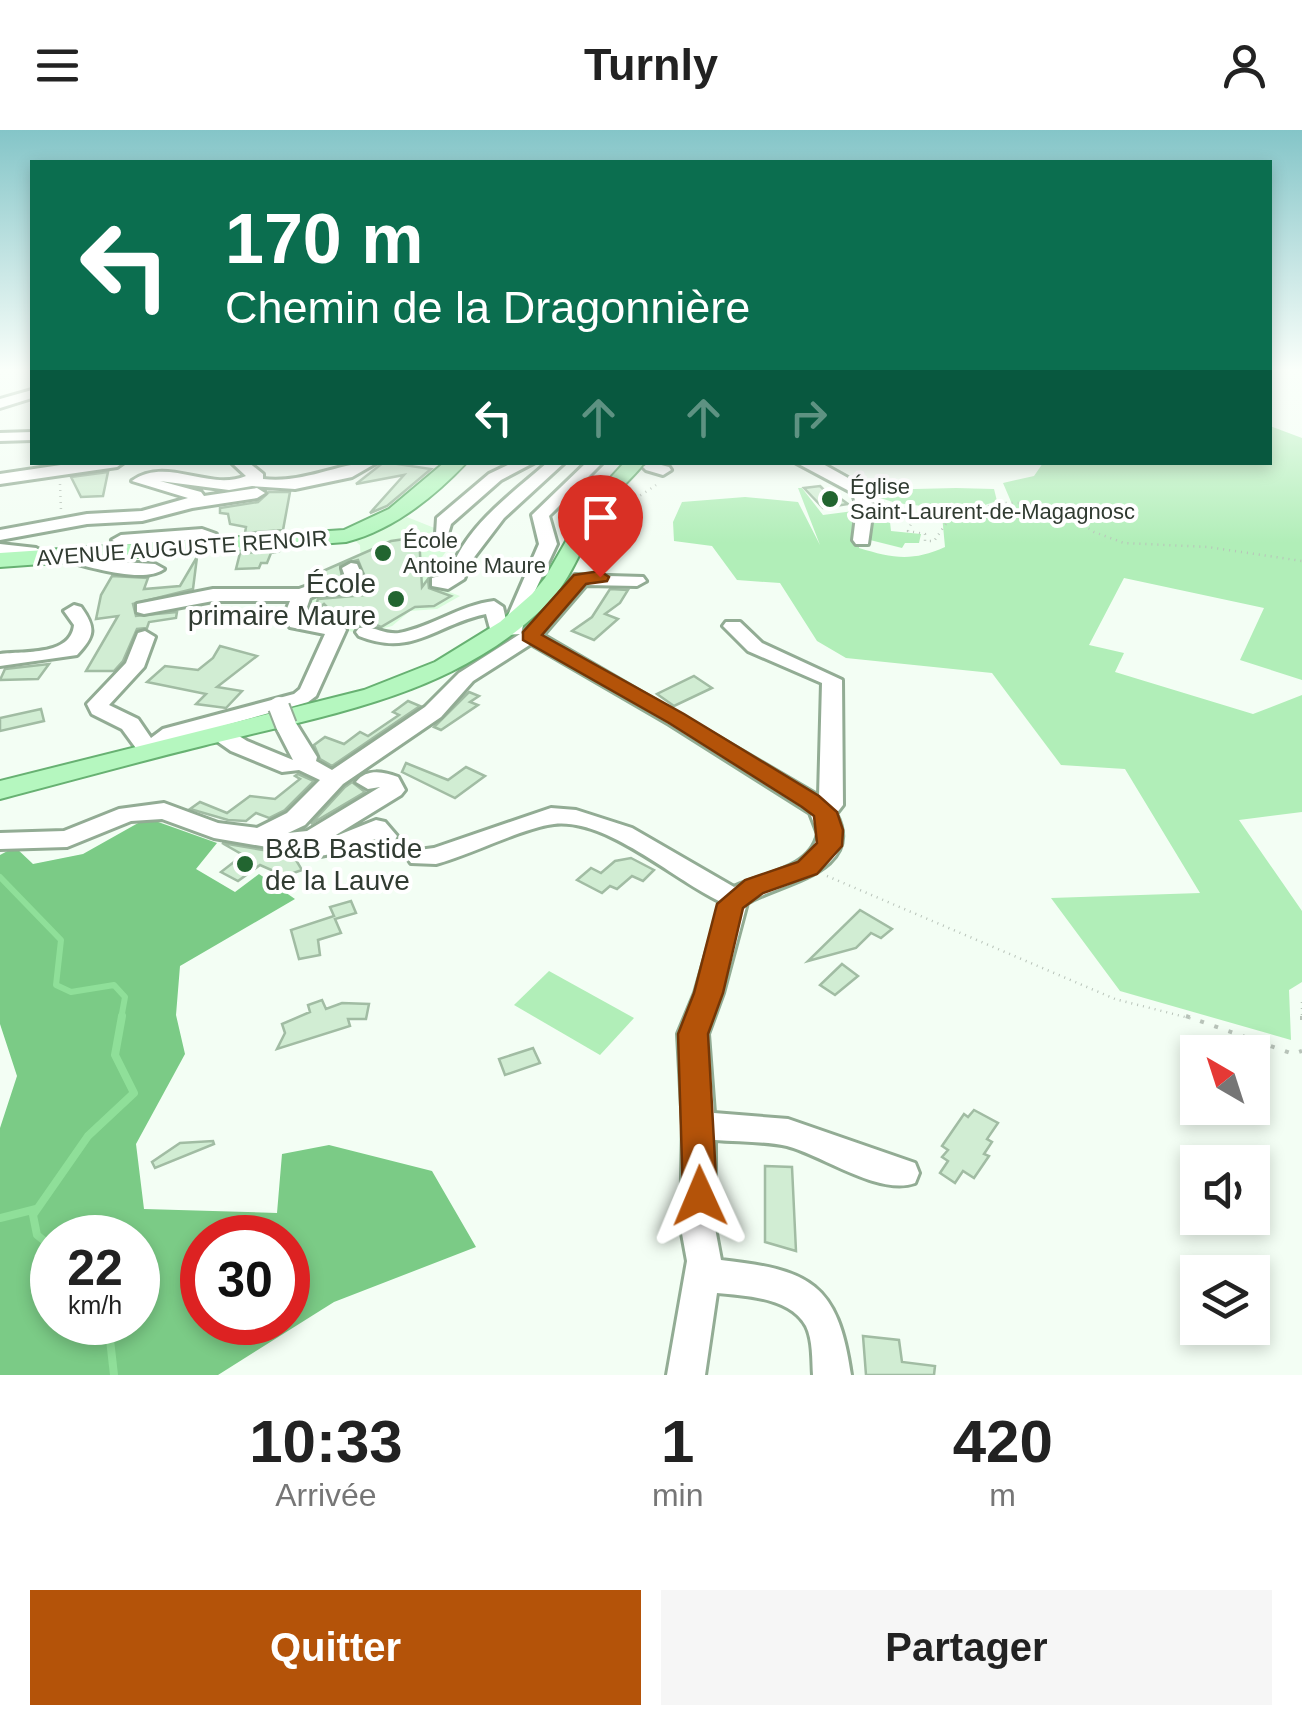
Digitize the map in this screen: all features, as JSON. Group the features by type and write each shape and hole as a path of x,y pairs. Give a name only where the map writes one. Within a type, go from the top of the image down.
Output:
{"main road":[{"name":"AVENUE AUGUSTE RENOIR","path":"0,560 186,547 211,551 326,539 372,529 401,513 454,465"},
{"path":"0,790 220,732 440,683 516,629 555,580 596,504 650,466"}],"street":[{"path":"0,437 30,436"},
{"path":"0,479 99,465"},
{"path":"242,465 256,477 253,480"},
{"path":"0,535 87,519 142,516 280,486 358,479 369,465"},
{"path":"442,530 443,522 495,477 521,465"},
{"path":"438,582 448,582 458,575 463,559 498,514 555,465"},
{"path":"516,629 518,608 548,544 540,515 593,465"},
{"path":"808,465 860,491 865,508 862,540"},
{"path":"192,503 197,499 195,495 140,480 157,476 211,484 253,480 280,486"},
{"path":"121,540 202,534 210,538 211,551"},
{"path":"0,549 30,550 36,553 34,558"},
{"path":"70,556 103,566 156,569"},
{"path":"144,608 213,595 302,596 313,590 358,587 352,568"},
{"path":"516,629 581,579 638,580"},
{"path":"145,637 144,658 98,704 100,709 130,724 150,750 171,734 301,698 309,692 336,630 297,623 294,616 302,596"},
{"path":"366,632 386,641 438,626 476,608 494,607 516,629 677,718 825,812 829,846 808,868 754,886 735,898 709,993 693,1034 702,1274 686,1375"},
{"path":"5,659 56,654 78,646 84,625 74,611"},
{"path":"733,626 754,647 832,680 831,805 825,812"},
{"path":"5,659 58,660"},
{"path":"263,835 296,819 420,722 440,683"},
{"path":"283,716 306,757 302,763 340,781 379,778 390,782 392,790 306,840"},
{"path":"220,732 240,746 290,766"},
{"path":"0,841 67,840 143,811 164,811 214,830 306,840 322,850 337,848 376,828 386,836"},
{"path":"420,856 436,856 551,816 570,815 653,850 735,898"},
{"path":"699,1125 788,1133 862,1162 903,1173"},
{"path":"702,1274 785,1288 812,1302 824,1325 832,1375"}],"path":[{"path":"581,579 612,537 614,515 664,478 650,466"},
{"path":"59,472 60,520"},
{"path":"860,491 872,500 901,506 913,519 908,531 925,534 926,541 934,540 950,518 999,503 1026,503 1058,507 1094,532 1124,543 1208,547 1302,561"},
{"path":"808,868 1115,999 1180,1014 1293,1054 1302,1051"},
{"path":"1302,1002 1302,1020"}],"shaded area":[{"path":"407,517 457,537 439,561 459,564 447,580 435,579 428,584 460,596 437,609 410,611 392,626 362,634 300,620 308,594 362,589 360,545 352,538"}],"green space":[{"path":"1272,427 1302,438 1302,680 1240,660 1264,608 1124,578 1089,645 1124,653 1115,672 1253,714 1302,695 1302,812 1239,820 1302,911 1302,982 1289,990 1291,1040 1120,991 1051,898 1200,893 1125,769 1061,765 992,673 846,658 817,641 780,583 737,580 712,546 674,541 673,522 682,502 745,497 798,502 820,545 798,488 802,488 823,515 861,510 859,548 912,557 945,547 942,515 988,516 1012,504 1003,483 1034,476 1042,465 1272,465"},
{"path":"994,489 997,501 967,511 896,503 871,495 873,490"},
{"path":"867,503 888,504 891,531 921,534 919,543 905,543 902,548 870,540 871,513"},
{"path":"147,818 217,843 196,869 235,892 259,874 295,899 180,966 176,1015 185,1054 136,1144 144,1209 277,1213 282,1154 329,1145 432,1171 476,1247 334,1302 310,1317 310,1215 180,1215 180,1345 266,1345 218,1375 0,1375 0,1128 17,1076 0,1024 0,855 15,847 33,864 83,854"},
{"path":"549,971 634,1018 600,1055 514,1005"}],"building":[{"path":"380,465 431,469 387,506 370,513 404,475 356,484"},
{"path":"108,472 103,496 81,497 71,477"},
{"name":"Église Saint-Laurent-de-Magagnosc","path":"820,486 848,504 823,508 804,488"},
{"path":"269,492 290,492 283,530 245,533 246,527 230,524 228,514 220,513 220,508 258,502"},
{"path":"419,537 422,587 428,579 429,588 451,596 434,606 415,607 381,627 353,615 344,623 325,617 331,611 324,604 314,612 318,599 365,595 370,589 358,560 340,565 342,579 321,580 323,571 391,541"},
{"path":"280,551 271,553 267,563 261,563 259,568 236,569 240,553"},
{"path":"197,557 193,589 133,604 136,616 177,612 176,618 149,622 147,628 137,629 123,661 114,671 86,671 118,616 96,619 101,595 112,576 148,578 144,589 180,586"},
{"path":"610,589 628,590 620,603 605,614 618,619 594,640 572,631 592,617"},
{"path":"220,646 257,656 217,687 242,691 226,708 196,704 206,694 147,682 165,666 198,670"},
{"path":"49,664 38,679 0,680 5,669"},
{"path":"694,676 712,688 674,706 657,694"},
{"path":"469,692 479,696 470,702 478,705 441,730 434,727"},
{"path":"408,701 420,706 332,766 320,759 314,745 325,737 344,744 360,732 368,736 399,715 393,712"},
{"path":"41,709 44,721 0,731 0,718"},
{"path":"406,763 448,780 466,767 485,776 455,798 402,772"},
{"path":"295,776 314,781 285,810 269,818 256,813 246,821 228,820 190,809 200,802 227,813 250,796 275,799 300,779"},
{"path":"352,782 365,792 311,824 345,787"},
{"path":"222,843 293,855 302,870 279,878 276,872 260,865 238,881 221,872 243,855"},
{"path":"631,858 654,870 643,881 632,876 617,889 610,886 602,893 577,880 591,868 601,873 615,861"},
{"path":"351,901 356,913 335,919 341,933 318,940 320,955 299,959 291,930 334,916 330,907"},
{"path":"860,910 892,929 881,938 871,933 856,948 808,961"},
{"path":"842,964 858,976 835,995 820,985"},
{"path":"322,1000 326,1009 342,1003 369,1004 366,1019 348,1019 350,1026 277,1049 285,1033 282,1024 310,1012 308,1005"},
{"path":"533,1048 540,1063 505,1075 499,1059"},
{"path":"974,1110 998,1123 987,1139 992,1142 984,1154 989,1156 974,1178 963,1171 955,1183 940,1173 948,1161 942,1157 948,1150 942,1146 964,1114 968,1117"},
{"path":"180,1143 214,1144 155,1168 152,1162"},
{"path":"765,1166 792,1167 796,1251 765,1242"},
{"path":"863,1336 899,1340 902,1362 935,1366 934,1375 866,1375"}],"waterway":[{"path":"0,877 61,940 56,985 71,992 114,985 125,997 121,1019"},
{"path":"33,1215 88,1136 134,1093 115,1055 122,1016"},
{"path":"0,1218 36,1209"},
{"path":"111,1345 114,1375"}],"place":[{"name":"Église Saint-Laurent-de-Magagnosc","path":"830,499"},
{"name":"École Antoine Maure","path":"383,553"},
{"name":"École primaire Maure","path":"396,599"},
{"name":"B&B Bastide de la Lauve","path":"245,864"}],"route":[{"path":"600,577 581,579 530,636 677,718 810,801 825,812 830,830 829,846 808,868 754,886 730,904 709,993 693,1034 700,1196"}]}
